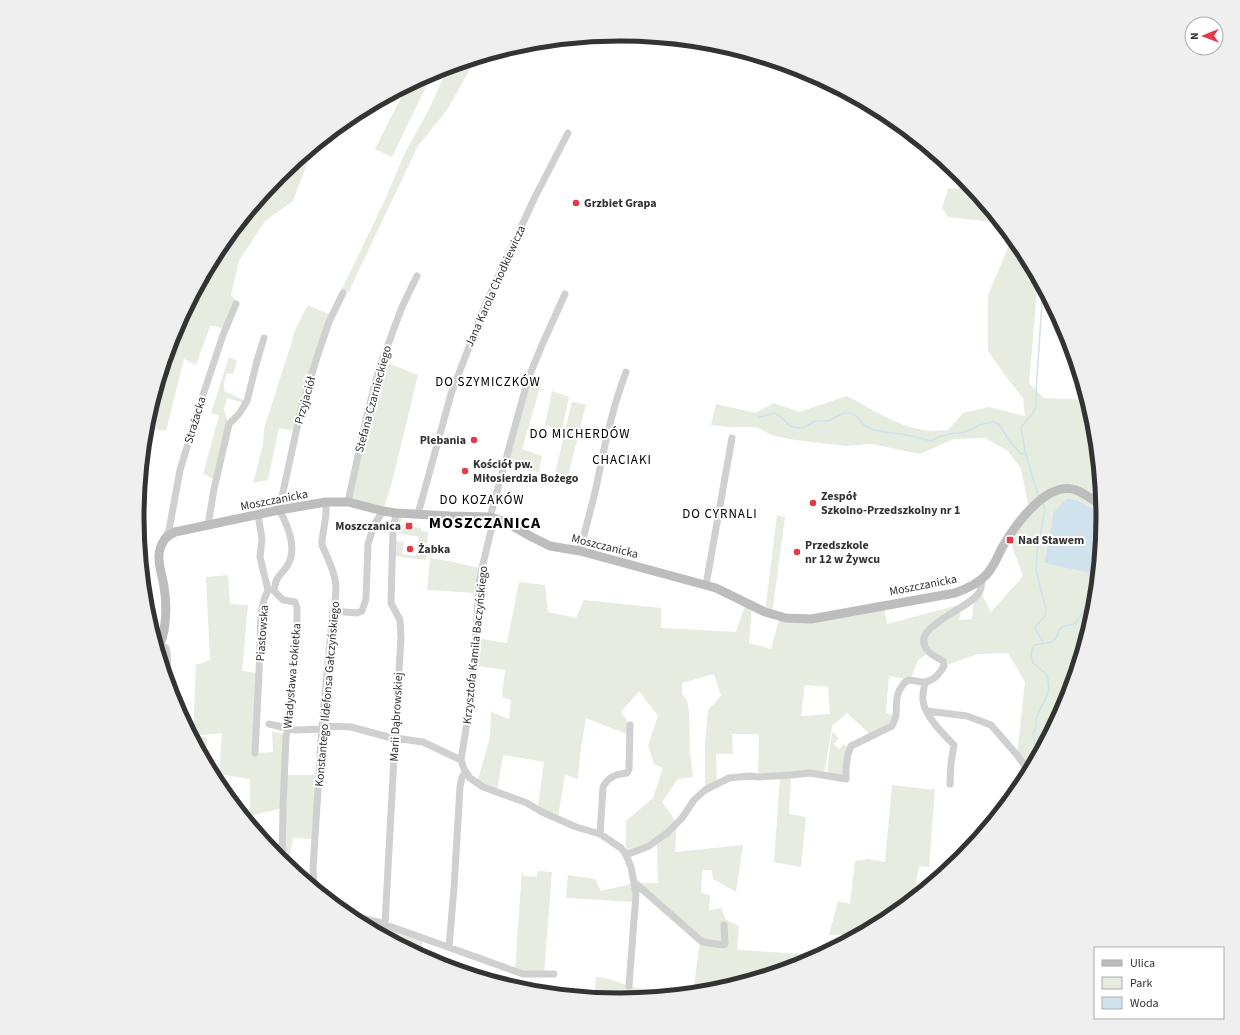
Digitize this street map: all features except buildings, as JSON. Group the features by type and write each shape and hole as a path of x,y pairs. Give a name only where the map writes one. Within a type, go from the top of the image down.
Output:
{"street":[{"name":"Jana Karola Chodkiewicza","path":"418,514 451,394 485,305 534,199 568,133"},
{"name":"Stefana Czarnieckiego","path":"348,502 366,419 379,369 402,307 417,276"},
{"name":"Przyjaciół","path":"279,510 302,405 329,322 343,293"},
{"name":"Krzysztofa Kamila Baczyńskiego","path":"461,760 472,691 479,585 492,518 528,379 565,294"},
{"name":"Strażacka","path":"165,539 169,530 180,470 203,395 236,304"},
{"path":"208,525 214,489 229,424 247,401 264,338"},
{"path":"580,551 604,446 619,390 626,372"},
{"path":"706,585 732,438"},
{"name":"Moszczanicka","path":"165,539 175,532 279,510 326,502 348,502 396,513 492,518 506,522 550,546 580,551 716,588 765,612 786,618 811,619 955,593 968,588 987,574 1008,537 1029,510 1042,498 1053,491 1063,488 1076,490 1096,502"},
{"name":"Konstantego Ildefonsa Gałczyńskiego","path":"314,882 313,869 322,727 333,611 336,596 335,577 322,545 326,515 326,502"},
{"path":"271,590 277,579 288,565 291,554 291,538 286,522 279,510"},
{"path":"333,611 357,614 362,611 366,599 368,544 374,525 383,511"},
{"name":"Marii Dąbrowskiej","path":"385,924 394,738 401,638 400,620 391,603 393,536 396,513"},
{"name":"Piastowska","path":"255,753 261,613 264,600 271,590 260,557 262,539 258,515"},
{"path":"160,641 164,628 166,606 164,587 158,564 160,548 165,539"},
{"path":"626,855 649,846 667,833 682,818 694,800 705,790 729,778 810,773 846,780 848,752 851,746 892,726 896,716 896,700 898,691 903,684 910,680 924,682 934,678 944,666 943,661 929,652 923,645 923,638 933,624 974,599 980,591 982,579"},
{"name":"Władysława Łokietka","path":"271,590 283,600 295,602 298,619 286,737 282,853"},
{"path":"162,647 166,648 168,653 168,667"},
{"path":"924,682 923,701 927,711 936,726 954,745 950,784"},
{"path":"927,711 967,716 991,725 1026,767"},
{"path":"269,724 295,730 322,727 350,727 394,738 423,742 461,760 470,778 483,787 527,803 542,812 576,827 600,834 620,848 626,855 631,867 636,894 628,986"},
{"path":"600,834 603,787 611,777 627,773 629,769 630,724"},
{"path":"449,947 460,787 462,777 466,772"},
{"path":"635,883 703,942 725,944 724,925"},
{"path":"364,919 385,924 523,974 554,974"}],"green space":[{"path":"761,63 773,66 793,74 789,73"},
{"path":"473,64 447,110 418,146 349,291 341,291 383,204 405,153 428,111 445,74"},
{"path":"429,81 392,157 375,149 403,93"},
{"path":"310,156 293,201 265,221 239,261 231,295 236,301 225,330 216,326 210,326 196,365 184,359 166,431 152,429 160,394 180,335 207,279 242,227 262,203"},
{"path":"960,188 965,189 998,226 992,222 948,217 942,208 948,189"},
{"path":"1010,244 1037,288 1029,383 1044,398 1081,400 1087,425 1092,460 1096,512 1078,501 1062,503 1053,513 1044,563 1093,574 1080,641 1060,700 1033,756 1026,767 1017,755 1025,682 1008,653 977,654 944,666 929,652 918,660 910,680 889,676 886,713 896,716 892,726 872,736 847,713 832,726 824,775 791,775 789,814 806,817 801,867 774,862 780,776 758,776 759,734 732,734 733,754 716,754 717,783 705,790 705,743 708,710 721,696 714,674 682,683 682,694 687,700 689,711 690,751 693,777 678,779 662,802 677,823 675,852 743,845 736,892 713,879 712,870 702,870 701,893 710,895 709,910 722,908 725,919 739,926 737,950 810,954 773,969 743,978 694,988 700,940 635,884 636,902 566,898 568,875 595,879 601,891 635,883 658,883 657,840 626,855 626,821 653,798 663,768 654,764 648,745 658,716 639,691 621,712 630,725 629,735 586,718 578,779 565,775 558,817 538,806 544,762 503,755 497,792 477,783 490,737 491,712 509,719 511,700 502,697 505,670 478,666 481,639 507,643 519,582 545,585 548,612 576,618 584,600 661,608 661,628 736,632 746,602 752,605 749,643 771,649 780,616 786,618 884,605 887,624 959,605 961,608 959,620 972,619 974,599 980,591 991,612 1023,576 1010,541 1029,510 1021,469 1008,451 985,438 954,439 920,454 872,444 846,446 795,440 774,436 756,427 711,425 716,404 756,413 773,403 799,412 847,396 893,420 913,428 926,431 948,430 963,413 989,407 1025,416 1023,398 988,351 988,295","holes":["805,685 828,687 830,714 801,716"]},
{"path":"308,305 330,315 295,431 279,428 268,480 253,483 263,445 264,429 296,328"},
{"path":"229,357 237,361 233,374 227,373 224,383 224,391 244,400 243,403 227,398 224,409 228,423 216,480 203,474 219,415 211,413"},
{"path":"383,361 418,375 393,478 384,508 352,499 351,497"},
{"path":"530,378 542,381 522,449 542,456 539,472 504,467"},
{"path":"552,391 569,397 562,429 545,425"},
{"path":"574,402 586,405 568,476 555,474 571,403"},
{"path":"777,515 785,517 772,614 765,612"},
{"path":"398,516 401,517 401,522 405,526 421,528 421,531 428,532 426,560 395,556 396,541 404,542 402,554 416,556 419,537 397,532"},
{"path":"430,558 479,568 475,593 427,590"},
{"path":"228,575 230,604 248,605 242,671 259,673 255,753 273,752 272,732 287,734 285,775 319,775 315,839 293,838 289,860 284,855 283,808 250,816 250,779 219,774 222,733 197,736 193,729 196,665 210,660 206,577"},
{"path":"832,731 839,738 834,744 839,749 844,744 848,748 844,776 827,774"},
{"path":"207,737 206,755 198,738"},
{"path":"892,785 935,790 929,867 919,866 914,893 885,914 849,935 829,935 838,901 850,904 855,861 868,859 885,862"},
{"path":"522,870 524,876 537,877 538,871 552,872 544,974 515,971"},
{"path":"378,922 424,938 421,950 409,945 378,927"},
{"path":"596,977 606,978 629,986 657,992 620,994 594,993"}],"water":[{"path":"1067,499 1077,500 1096,512 1093,574 1044,563 1053,513"}],"waterway":[{"path":"1038,495 1025,451 1021,427 1033,413 1036,406 1042,298"},
{"path":"759,417 775,413 790,426 799,428 805,427 815,421 828,421 844,413 851,413 865,426 874,430 912,436 931,441 940,436 963,433 979,425 993,422 999,424 1008,439 1020,453 1026,455"},
{"path":"1043,503 1045,509 1037,552 1036,570 1046,610 1045,616 1035,627 1043,643"},
{"path":"1038,747 1035,744 1033,733 1036,728 1038,714 1049,689 1046,674 1033,663 1031,655 1032,649 1035,645 1052,642 1057,637 1058,631 1063,626 1075,624 1084,610 1085,605 1088,603"}],"place":[{"name":"Grzbiet Grapa","path":"576,203"},
{"name":"Plebania","path":"474,440"},
{"name":"Kościół pw. Miłosierdzia Bożego","path":"465,471"},
{"name":"Zespół Szkolno-Przedszkolny nr 1","path":"813,503"},
{"name":"Moszczanica","path":"409,526"},
{"name":"Nad Stawem","path":"1010,540"},
{"name":"Żabka","path":"410,549"},
{"name":"Przedszkole nr 12 w Żywcu","path":"797,552"}],"district":[{"name":"DO SZYMICZKÓW","path":"488,381"},
{"name":"DO MICHERDÓW","path":"580,433"},
{"name":"CHACIAKI","path":"622,459"},
{"name":"DO KOZAKÓW","path":"482,499"},
{"name":"DO CYRNALI","path":"720,513"},
{"name":"MOSZCZANICA","path":"485,522"}]}
